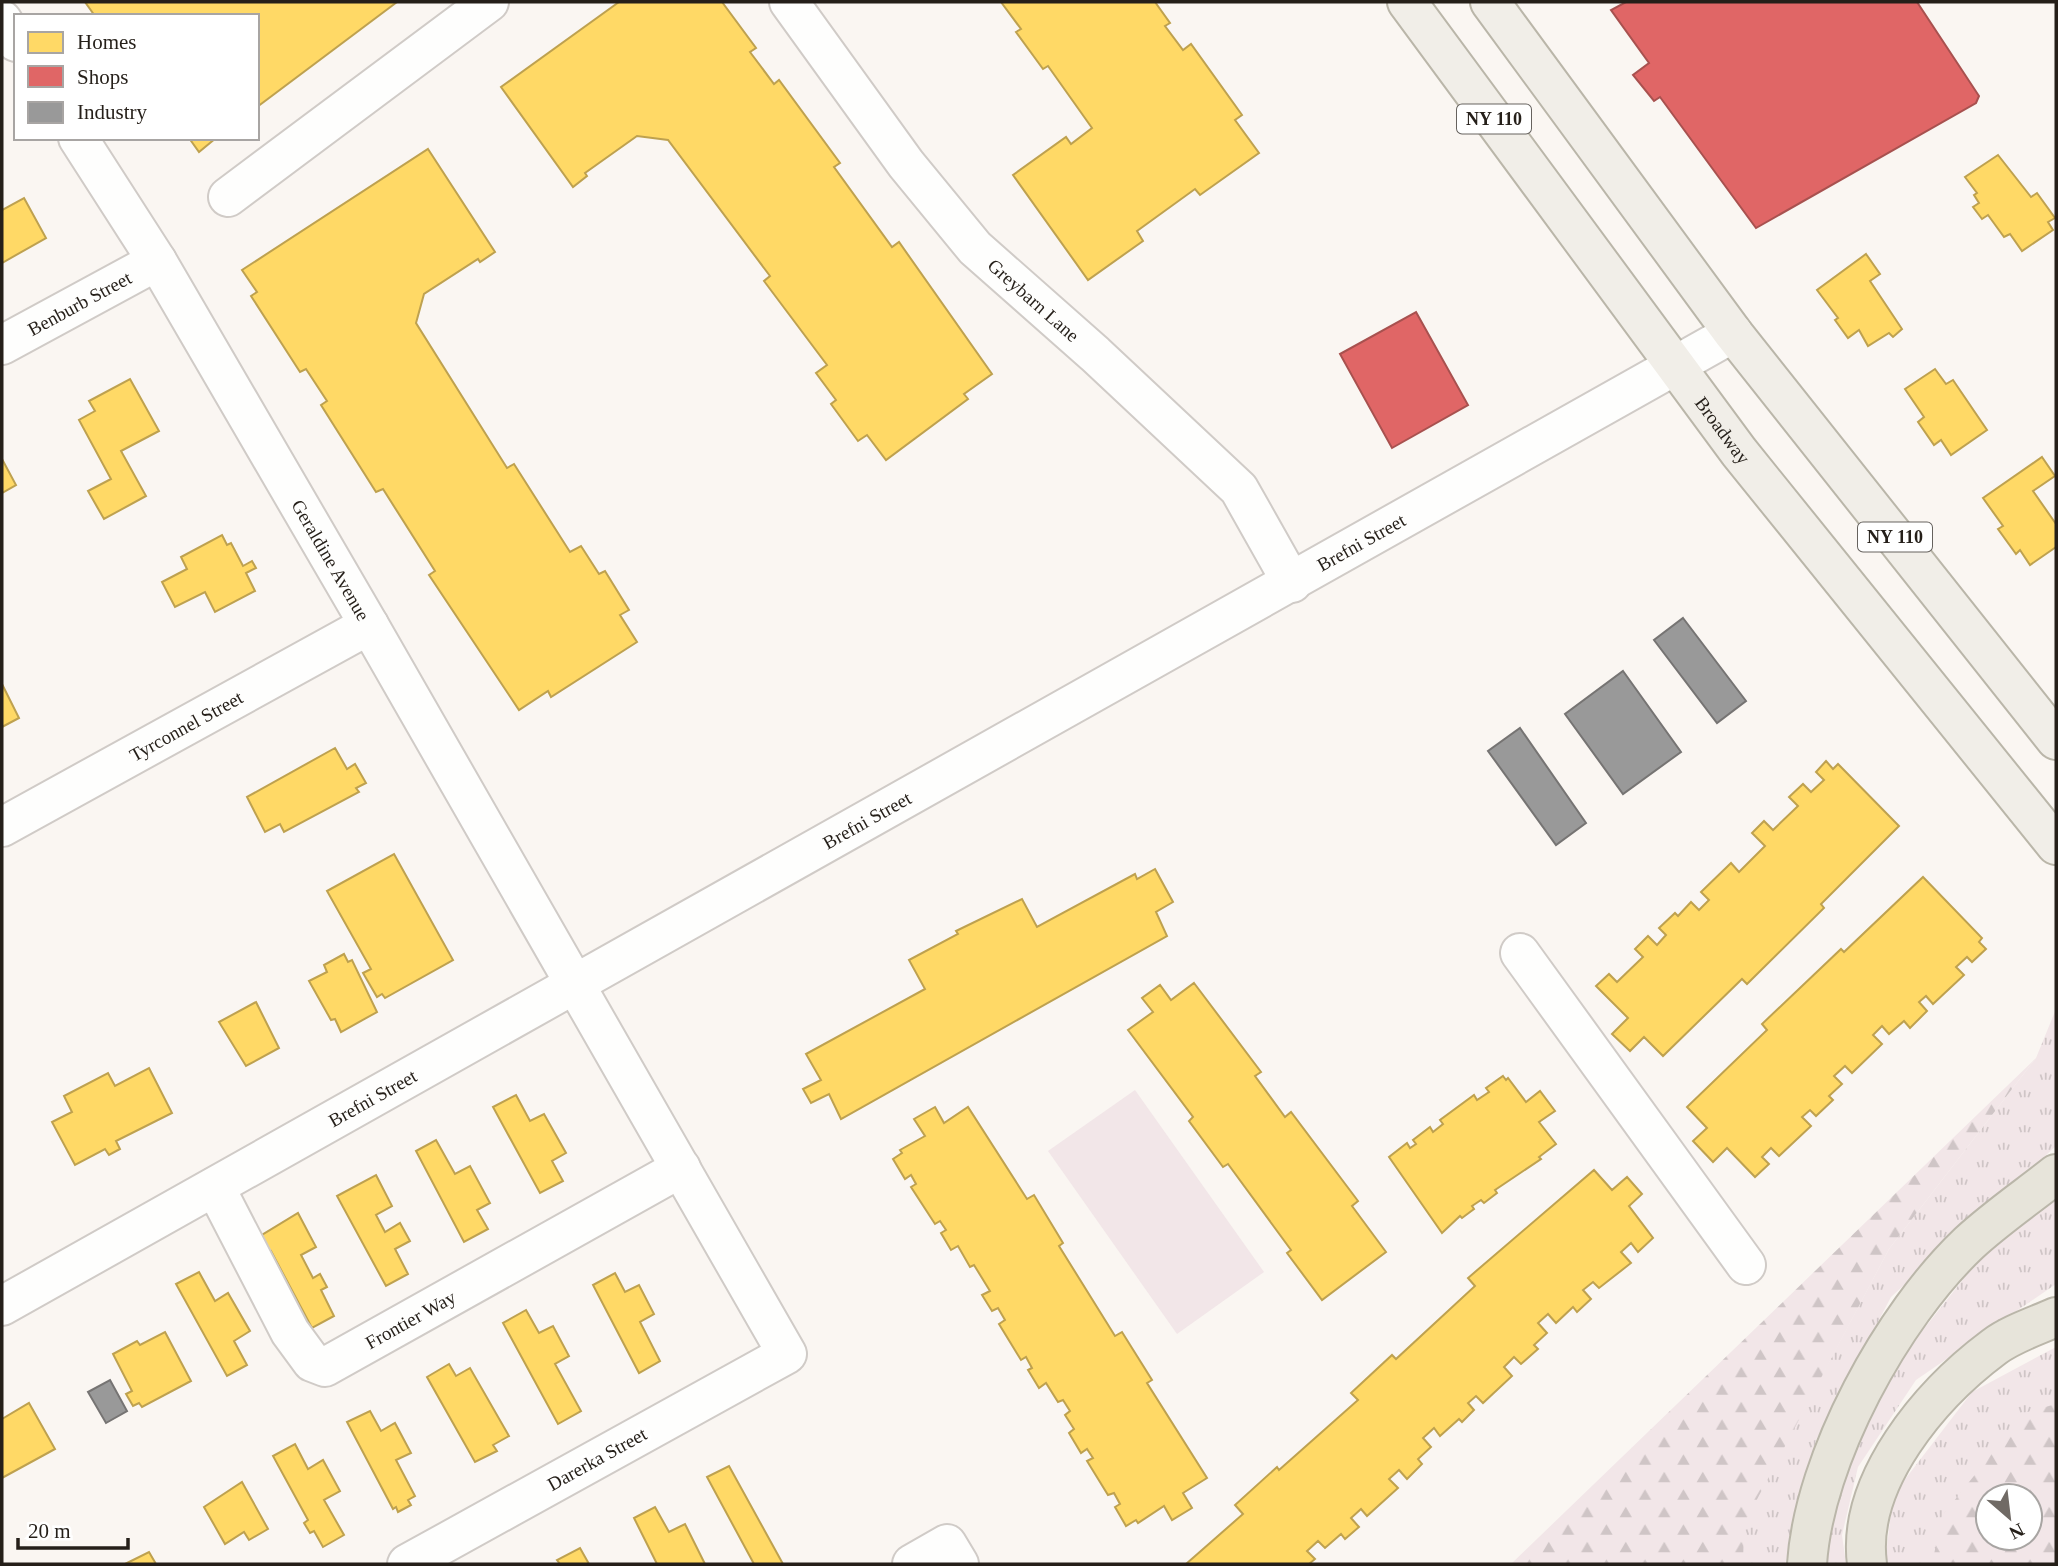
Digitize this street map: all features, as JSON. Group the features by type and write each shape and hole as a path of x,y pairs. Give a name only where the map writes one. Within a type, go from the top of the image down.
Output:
{"highway":[{"path":"1807,1564 1809,1536 1835,1450 1873,1369 1915,1303 1969,1243 2056,1174"},
{"path":"1867,1564 1865,1548 1879,1480 1924,1410 1995,1346 2056,1317"}],"main road":[{"name":"Broadway","path":"1407,2 1674,367 1873,620 2056,845"},
{"name":"NY 110","path":"1490,2 1733,334 2056,740"}],"street":[{"path":"228,197 415,60 489,2"},
{"name":"Greybarn Lane","path":"789,2 906,164 975,248 1095,354 1239,489 1292,583"},
{"path":"2,20 14,39"},
{"name":"Geraldine Avenue","path":"79,140 157,261 575,985"},
{"name":"Benburb Street","path":"2,345 157,261"},
{"name":"Brefni Street","path":"2,1306 1733,334"},
{"name":"Tyrconnel Street","path":"2,827 369,625"},
{"path":"1520,953 1746,1265"},
{"path":"575,985 681,1168"},
{"name":"Frontier Way","path":"215,1187 290,1332 312,1362 325,1367 681,1168"},
{"name":"Darerka Street","path":"407,1564 787,1353 681,1168"},
{"path":"912,1564 947,1544 959,1564"}],"green space":[{"path":"2056,1009 2056,1146 1891,1297 1816,1440 1785,1564 1743,1564 1743,1524 1889,1249 2036,1058"},
{"path":"2036,1058 1889,1249 1744,1524 1743,1564 1511,1564"},
{"path":"1135,1090 1264,1272 1177,1334 1048,1151"},
{"path":"2056,1194 2056,1284 1916,1380 1858,1467 1842,1535 1846,1564 1823,1564 1846,1469 1904,1354 1984,1253"},
{"path":"2056,1347 2056,1564 1885,1564 1893,1495 1972,1392"},
{"path":"2056,1404 2056,1564 1932,1564 1942,1516 2024,1413"}],"building: Homes":[{"path":"85,2 397,2 259,106 259,14 94,14"},
{"path":"619,2 722,2 756,48 750,52 774,84 779,80 840,163 834,167 892,247 899,242 992,374 964,394 968,399 886,460 867,435 858,441 831,404 836,400 816,373 827,365 764,281 770,276 668,140 637,136 585,173 587,176 573,187 501,87"},
{"path":"1001,2 1155,2 1170,23 1165,26 1183,50 1191,44 1242,115 1235,120 1259,153 1200,195 1195,189 1137,231 1143,241 1088,280 1013,175 1066,137 1071,144 1092,128 1048,66 1043,69 1016,32 1021,29"},
{"path":"190,140 214,140 199,152"},
{"path":"428,149 495,252 480,262 478,259 424,294 416,323 507,468 514,464 570,552 581,546 599,574 605,571 629,610 620,615 637,642 551,697 548,691 519,710 429,575 435,571 383,489 376,492 321,405 327,401 306,369 300,372 251,296 257,292 242,270"},
{"path":"1998,155 2031,197 2037,193 2055,218 2048,222 2053,230 2022,251 2010,234 2004,237 1988,215 1982,219 1973,207 1979,203 1974,195 1977,193 1965,177"},
{"path":"24,198 46,238 2,263 2,210"},
{"path":"1866,254 1880,274 1870,281 1902,329 1893,337 1889,333 1868,346 1859,330 1848,338 1835,320 1838,318 1817,290"},
{"path":"1935,369 1946,384 1953,380 1987,430 1951,455 1941,440 1934,445 1918,422 1924,417 1905,389"},
{"path":"130,379 159,431 121,451 146,496 104,519 88,491 111,479 79,420 95,411 89,401"},
{"path":"2042,457 2055,476 2033,491 2056,524 2056,547 2030,565 2020,550 2016,554 1998,529 2003,526 1983,498"},
{"path":"2,459 16,485 2,493"},
{"path":"222,535 227,545 231,543 243,566 252,561 256,568 246,573 255,591 215,612 205,592 175,607 162,582 187,569 181,557"},
{"path":"2,684 19,718 2,727"},
{"path":"335,748 347,769 355,764 366,783 356,788 359,792 284,832 280,824 265,832 247,797"},
{"path":"1826,761 1833,769 1838,764 1899,826 1821,904 1824,908 1747,984 1742,979 1663,1056 1644,1037 1630,1051 1612,1034 1628,1018 1596,986 1609,974 1617,982 1643,957 1635,949 1648,936 1657,945 1666,935 1659,928 1675,913 1678,916 1691,902 1699,910 1709,900 1701,892 1731,863 1739,872 1765,846 1752,833 1764,821 1773,830 1798,806 1789,797 1803,784 1811,792 1824,780 1816,772"},
{"path":"394,854 453,960 385,998 382,994 377,997 363,973 371,969 327,891"},
{"path":"1155,869 1173,902 1156,912 1167,936 841,1119 829,1094 811,1103 803,1089 821,1080 806,1054 925,989 909,960 958,934 956,931 1022,899 1037,927 1135,874 1137,879"},
{"path":"1923,877 1982,938 1979,942 1986,949 1972,962 1967,957 1956,967 1964,975 1933,1004 1926,996 1919,1002 1927,1011 1910,1028 1904,1021 1889,1034 1882,1026 1873,1035 1882,1044 1852,1073 1845,1066 1834,1076 1842,1084 1829,1096 1833,1100 1816,1116 1810,1110 1802,1117 1811,1126 1779,1156 1771,1148 1762,1157 1769,1164 1755,1177 1727,1148 1713,1162 1693,1141 1707,1128 1687,1107 1767,1030 1762,1024 1841,949 1844,952"},
{"path":"344,954 348,962 352,960 377,1012 341,1032 309,981 327,972 324,965"},
{"path":"1194,983 1261,1072 1255,1076 1285,1117 1291,1112 1358,1201 1352,1206 1386,1252 1322,1300 1287,1253 1291,1250 1228,1164 1223,1167 1189,1121 1193,1117 1128,1030 1153,1012 1142,998 1160,985 1171,1000"},
{"path":"256,1002 279,1048 246,1066 219,1022"},
{"path":"149,1068 172,1113 116,1141 120,1149 109,1155 105,1149 75,1165 52,1122 72,1112 64,1096 108,1073 115,1086"},
{"path":"1503,1076 1506,1080 1508,1078 1526,1102 1540,1091 1555,1111 1539,1122 1556,1144 1539,1157 1541,1159 1495,1190 1497,1193 1484,1203 1481,1200 1472,1206 1474,1209 1462,1218 1460,1216 1442,1233 1389,1157 1407,1143 1410,1148 1416,1144 1413,1140 1430,1127 1433,1132 1443,1124 1440,1120 1474,1095 1477,1100 1489,1092 1486,1088"},
{"path":"516,1095 530,1121 544,1114 566,1153 552,1161 563,1181 540,1193 493,1107"},
{"path":"935,1107 944,1123 968,1107 1027,1199 1034,1195 1063,1243 1059,1246 1115,1336 1122,1332 1152,1380 1147,1383 1207,1478 1183,1493 1192,1508 1172,1520 1164,1506 1138,1523 1136,1520 1126,1526 1115,1507 1120,1504 1114,1493 1108,1495 1087,1461 1093,1458 1087,1449 1081,1453 1069,1433 1074,1429 1065,1415 1070,1411 1063,1400 1058,1402 1046,1383 1039,1388 1028,1370 1032,1368 1026,1357 1021,1360 999,1324 1005,1320 998,1308 992,1311 982,1295 990,1291 974,1265 970,1267 958,1246 951,1250 941,1233 946,1230 940,1221 935,1224 911,1187 916,1184 911,1175 905,1179 893,1159 902,1153 900,1150 925,1136 914,1119"},
{"path":"436,1140 455,1174 470,1166 490,1203 477,1210 488,1229 464,1242 416,1151"},
{"path":"1594,1170 1612,1190 1627,1177 1642,1194 1629,1206 1653,1238 1638,1252 1631,1243 1621,1252 1631,1263 1599,1288 1593,1282 1583,1290 1591,1299 1577,1312 1573,1307 1556,1323 1548,1314 1538,1323 1547,1333 1534,1345 1538,1349 1521,1364 1514,1357 1504,1367 1512,1376 1483,1403 1476,1396 1468,1403 1474,1410 1462,1422 1459,1419 1440,1436 1434,1428 1423,1438 1431,1447 1418,1459 1422,1464 1407,1479 1399,1470 1389,1479 1398,1488 1367,1516 1361,1509 1351,1518 1359,1527 1345,1539 1341,1534 1325,1548 1318,1541 1307,1551 1315,1559 1309,1564 1186,1564 1243,1514 1235,1505 1358,1400 1351,1393 1392,1355 1396,1359 1475,1286 1468,1278"},
{"path":"376,1175 392,1206 376,1215 385,1232 400,1223 410,1241 395,1249 408,1274 386,1286 337,1196"},
{"path":"298,1213 316,1247 301,1255 313,1278 320,1274 327,1287 321,1290 334,1316 312,1328 271,1251 265,1254 257,1238"},
{"path":"199,1272 215,1301 228,1293 250,1331 234,1341 247,1365 227,1376 176,1284"},
{"path":"615,1273 625,1292 639,1285 654,1314 640,1322 660,1361 639,1373 593,1285"},
{"path":"526,1310 539,1333 553,1326 569,1356 555,1364 581,1411 558,1424 503,1323"},
{"path":"165,1332 191,1381 142,1407 139,1403 133,1406 126,1394 132,1391 113,1354 137,1341 140,1345"},
{"path":"449,1364 456,1376 470,1368 509,1436 493,1445 497,1451 475,1462 427,1377"},
{"path":"29,1403 55,1449 2,1478 2,1419"},
{"path":"370,1411 381,1431 395,1423 411,1453 396,1460 415,1496 408,1500 411,1505 398,1512 396,1507 393,1509 347,1422"},
{"path":"295,1444 308,1469 323,1460 340,1491 324,1500 344,1535 323,1547 314,1531 310,1533 304,1523 308,1520 273,1456"},
{"path":"729,1466 783,1564 754,1564 707,1477"},
{"path":"242,1482 268,1529 249,1540 244,1532 225,1544 204,1507"},
{"path":"655,1507 669,1532 685,1524 705,1564 657,1564 634,1518"},
{"path":"580,1548 589,1564 560,1564 557,1560"},
{"path":"149,1552 156,1564 125,1564"}],"building: Shops":[{"path":"1626,2 1917,2 1979,96 1976,103 1756,228 1660,97 1654,101 1633,75 1649,63 1611,10"},
{"path":"1416,312 1468,405 1392,448 1340,354"}],"building: Industry":[{"path":"1683,618 1746,701 1717,723 1654,640"},
{"path":"1623,671 1681,752 1623,794 1565,714"},
{"path":"1520,728 1586,823 1556,845 1488,751"},
{"path":"110,1380 127,1411 106,1423 88,1392"}]}
